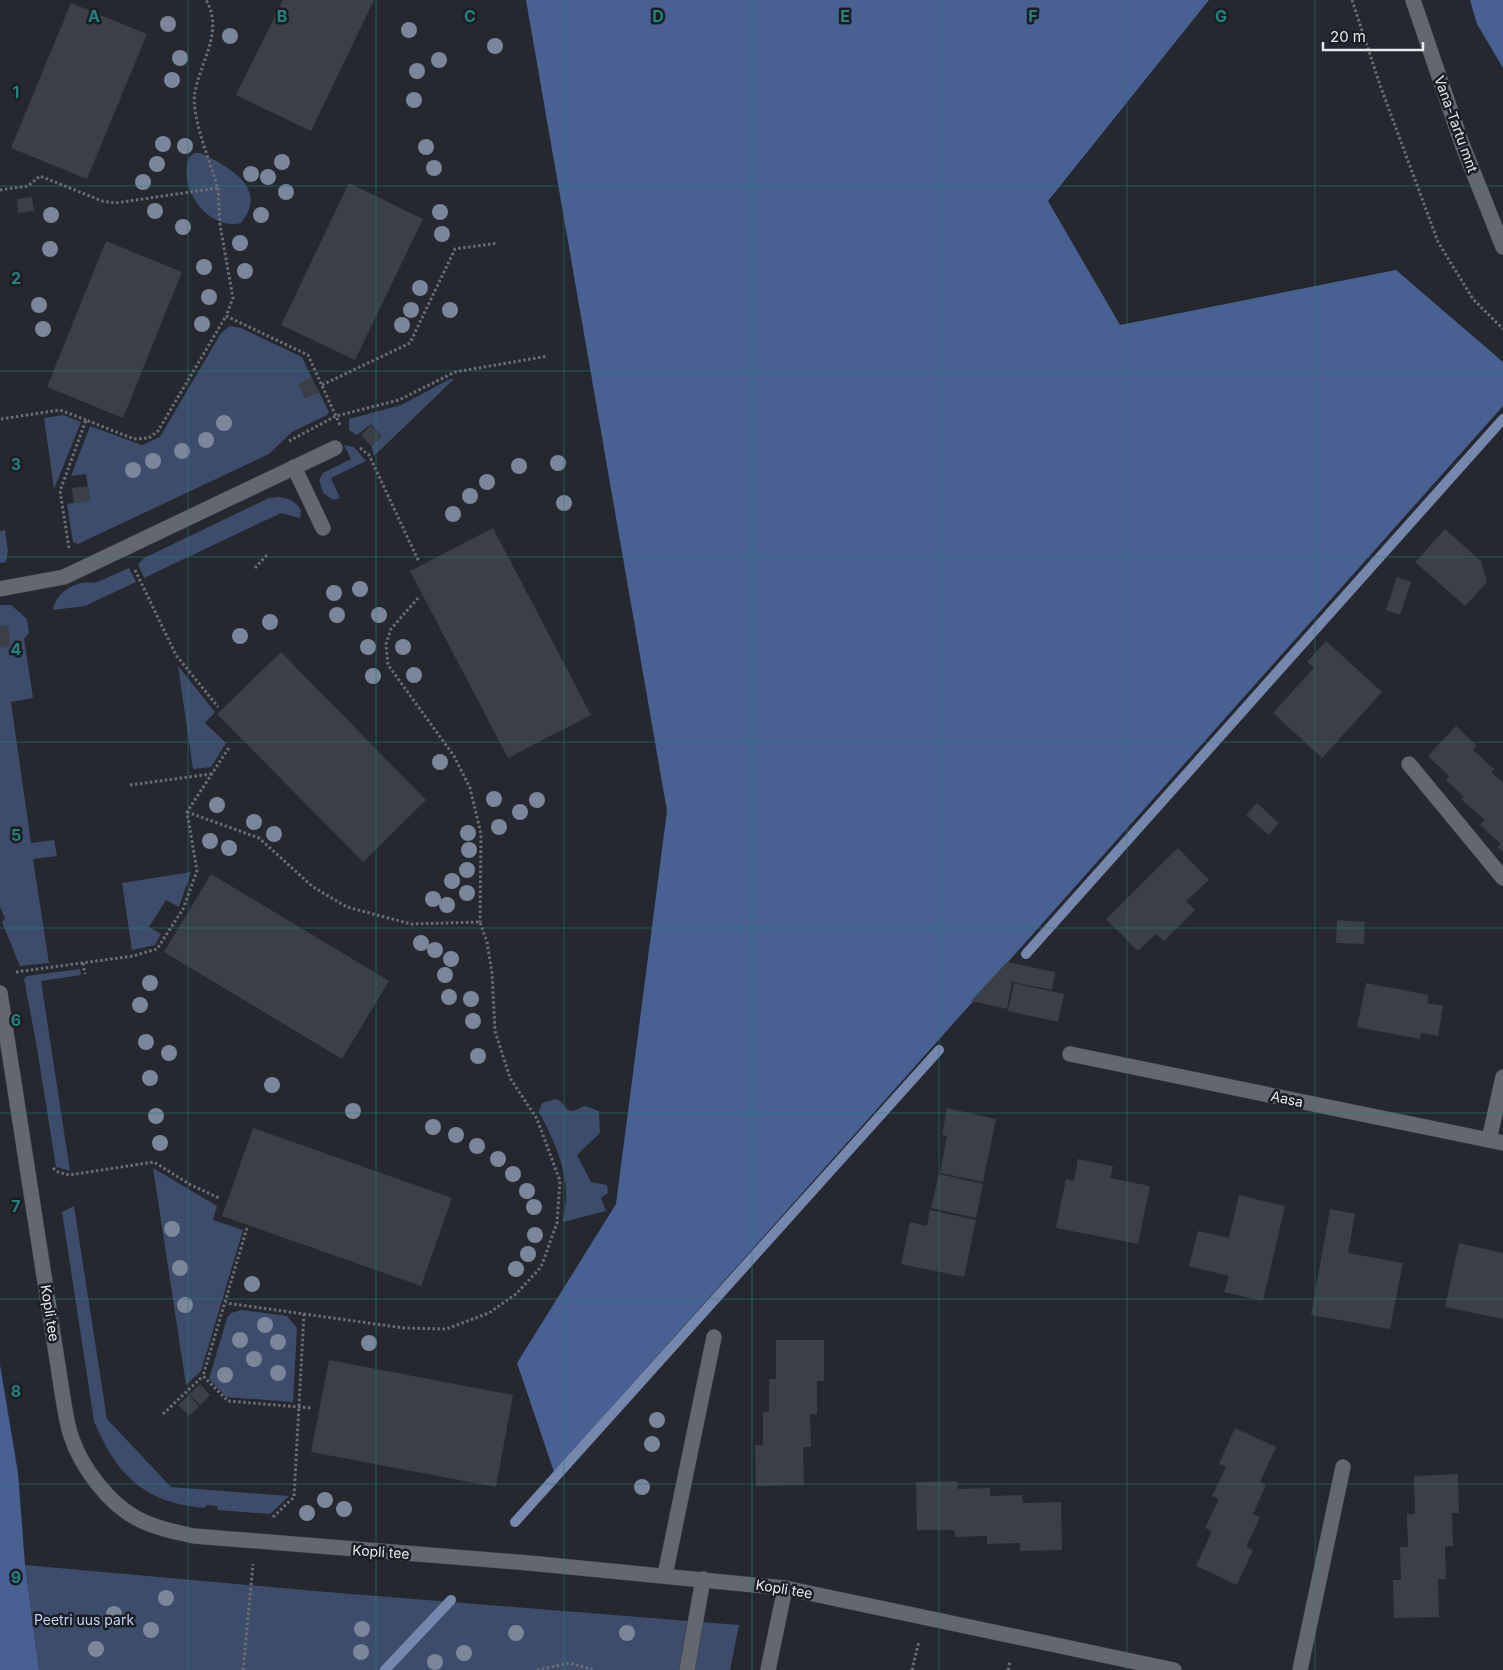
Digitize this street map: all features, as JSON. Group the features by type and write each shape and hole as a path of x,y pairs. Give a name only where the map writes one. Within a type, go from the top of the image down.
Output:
{"street":[{"name":"Vana-Tartu mnt","path":"1412,0 1462,144 1503,247"},
{"path":"0,589 64,577 334,448"},
{"path":"294,467 323,528"},
{"path":"1409,764 1503,878"},
{"name":"Kopli tee","path":"0,993 63,1398 71,1436 81,1459 97,1482 116,1502 137,1518 162,1529 194,1536 665,1575 785,1588 1174,1670"},
{"name":"Aasa","path":"1070,1054 1496,1142"},
{"path":"1496,1142 1503,1076"},
{"path":"665,1575 714,1337"},
{"path":"1300,1670 1343,1467"},
{"path":"687,1670 703,1579"},
{"path":"768,1670 785,1588"}],"path":[{"path":"1,419 60,410 134,439 149,438 158,431 226,316 233,298 220,225 218,188 194,102 212,38 214,22 206,0"},
{"path":"1352,0 1380,85 1438,242 1473,299 1503,329"},
{"path":"0,190 28,186 40,176 102,201 115,203 218,188"},
{"path":"322,385 410,343 454,250 498,243"},
{"path":"226,316 308,354 342,429"},
{"path":"69,551 60,491 86,420"},
{"path":"357,445 368,455 419,562"},
{"path":"125,549 176,655 218,707"},
{"path":"255,568 267,555"},
{"path":"226,1303 404,1328 446,1329 489,1313 516,1294 540,1267 557,1223 560,1181 537,1119 510,1078 495,1031 492,973 487,942 480,922 481,834 470,788 454,756 388,664 386,644 391,629 418,598"},
{"path":"16,972 133,956 156,949 183,909 197,871 187,812 230,746"},
{"path":"130,785 212,774"},
{"path":"154,775 155,782"},
{"path":"187,812 259,838 313,887 346,907 411,924 480,922"},
{"path":"185,830 190,829"},
{"path":"89,957 90,962"},
{"path":"83,963 85,974"},
{"path":"49,1165 58,1172 69,1175 154,1162 191,1185 219,1198"},
{"path":"163,1414 203,1376 247,1228"},
{"path":"270,1519 294,1497 304,1313"},
{"path":"203,1376 228,1401 311,1408"},
{"path":"292,1453 297,1454"},
{"path":"244,1670 255,1541"},
{"path":"912,1670 919,1638"},
{"path":"1008,1670 1010,1657"},
{"path":"537,1670 570,1663 594,1670"}],"green space":[{"path":"195,153 201,153 222,164 242,180 248,189 251,199 249,210 241,223 228,224 217,220 206,213 198,204 187,180 190,156"},
{"path":"230,326 241,328 302,357 312,378 299,384 305,398 319,392 329,412 327,415 292,432 269,454 78,544 73,542 67,504 90,500 86,474 71,476 90,426 142,445 160,437 221,333"},
{"path":"450,379 454,379 374,456 371,446 382,436 371,424 357,435 349,430 349,419 401,405"},
{"path":"63,415 81,422 54,489 44,418"},
{"path":"344,445 354,447 366,461 331,478 340,498 333,500 323,493 319,480 323,473 351,459"},
{"path":"279,497 297,505 301,511 300,518 281,513 144,578 138,564 144,558 269,498"},
{"path":"5,530 8,551 6,562 0,563 0,531"},
{"path":"129,568 136,582 85,606 53,610 58,597 68,588 81,583 95,583"},
{"path":"0,605 11,605 27,619 29,633 24,639 33,698 11,702 31,843 54,840 57,856 33,859 49,963 20,966 2,922 5,918 0,907"},
{"path":"178,666 215,712 205,723 226,743 211,767 193,769"},
{"path":"191,872 179,907 166,900 149,927 161,934 155,945 132,950 122,883"},
{"path":"80,969 81,975 41,981 70,1171 56,1167 24,979 27,976"},
{"path":"556,1099 568,1110 573,1111 585,1106 599,1111 600,1133 577,1155 591,1182 607,1185 608,1193 601,1198 606,1211 563,1222 566,1195 563,1171 553,1140 539,1112 542,1103"},
{"path":"153,1168 217,1206 213,1220 243,1230 201,1371 186,1385"},
{"path":"74,1206 107,1419 171,1487 289,1496 270,1514 218,1510 217,1506 207,1505 204,1508 165,1500 149,1493 135,1483 112,1457 94,1421 62,1212"},
{"path":"242,1310 287,1316 297,1328 293,1402 226,1397 209,1379 227,1318 231,1313"},
{"name":"Peetri uus park","path":"25,1565 327,1592 739,1625 730,1670 39,1670"}],"shaded area":[{"path":"526,0 1209,0 1048,201 1120,325 1396,270 1503,362 1503,406 554,1472 517,1363 616,1204 667,811"},
{"path":"1470,0 1503,0 1503,68 1477,24"},
{"path":"0,1365 18,1473 25,1565 39,1670 0,1670"}],"building":[{"path":"283,0 374,0 311,131 236,95"},
{"path":"71,3 147,34 87,179 11,148"},
{"path":"349,183 423,219 355,360 281,325"},
{"path":"32,197 34,211 18,213 17,199"},
{"path":"106,241 182,272 123,418 47,387"},
{"path":"312,378 319,392 305,398 299,384"},
{"path":"371,425 382,436 371,446 361,435"},
{"path":"88,486 90,500 74,503 72,488"},
{"path":"493,528 591,715 508,758 410,571"},
{"path":"1445,529 1481,561 1487,582 1465,606 1415,562"},
{"path":"1397,577 1411,582 1400,615 1386,610"},
{"path":"8,625 11,646 0,648 0,626"},
{"path":"1326,641 1382,692 1322,758 1273,713 1314,668 1307,662"},
{"path":"281,652 426,800 363,862 217,714"},
{"path":"1456,726 1477,746 1473,750 1494,769 1491,772 1503,783 1503,852 1498,847 1501,844 1480,825 1485,820 1461,799 1464,797 1446,780 1449,776 1428,756"},
{"path":"1257,803 1279,823 1269,835 1246,815"},
{"path":"1178,848 1209,880 1186,901 1195,910 1164,941 1156,934 1138,951 1106,919"},
{"path":"211,874 389,981 342,1059 164,952"},
{"path":"1337,920 1365,922 1364,944 1336,943"},
{"path":"1007,962 1055,972 1052,990 1008,981 1012,982 1007,1009 971,1001"},
{"path":"1014,983 1064,994 1058,1022 1008,1011"},
{"path":"1366,983 1429,995 1427,1003 1443,1006 1438,1036 1421,1033 1420,1039 1357,1027"},
{"path":"947,1108 996,1119 983,1182 940,1173 947,1136 942,1135"},
{"path":"253,1128 452,1198 421,1286 222,1216"},
{"path":"1078,1159 1113,1166 1110,1178 1150,1186 1138,1244 1056,1228 1066,1179 1074,1181"},
{"path":"939,1174 983,1184 976,1218 931,1208"},
{"path":"1239,1195 1285,1206 1263,1301 1224,1292 1229,1276 1189,1266 1198,1231 1229,1238"},
{"path":"1330,1209 1355,1214 1348,1253 1403,1263 1390,1329 1311,1315"},
{"path":"930,1210 976,1220 964,1277 901,1264 910,1222 927,1226"},
{"path":"1459,1243 1503,1253 1503,1319 1445,1307"},
{"path":"776,1340 824,1340 824,1381 817,1381 817,1414 810,1414 811,1447 803,1447 804,1485 756,1486 755,1445 763,1445 763,1412 769,1412 769,1379 776,1379"},
{"path":"329,1360 513,1395 496,1487 311,1452"},
{"path":"200,1384 210,1395 200,1405 189,1394"},
{"path":"189,1395 199,1406 189,1416 178,1405"},
{"path":"1235,1428 1276,1447 1260,1482 1266,1485 1253,1514 1260,1517 1246,1547 1253,1550 1237,1585 1196,1566 1212,1531 1205,1528 1219,1499 1212,1496 1226,1467 1219,1464"},
{"path":"1458,1474 1459,1513 1452,1513 1453,1546 1445,1546 1446,1579 1438,1579 1439,1617 1394,1618 1393,1580 1401,1580 1400,1547 1408,1547 1407,1514 1415,1514 1414,1476"},
{"path":"957,1481 958,1489 990,1488 990,1496 1022,1495 1023,1503 1061,1502 1062,1550 1020,1551 1020,1543 987,1544 987,1536 955,1537 954,1530 917,1530 916,1482"}],"waterway":[{"path":"1026,954 1503,419"},
{"path":"515,1522 939,1050"},
{"path":"385,1670 451,1600"}]}
